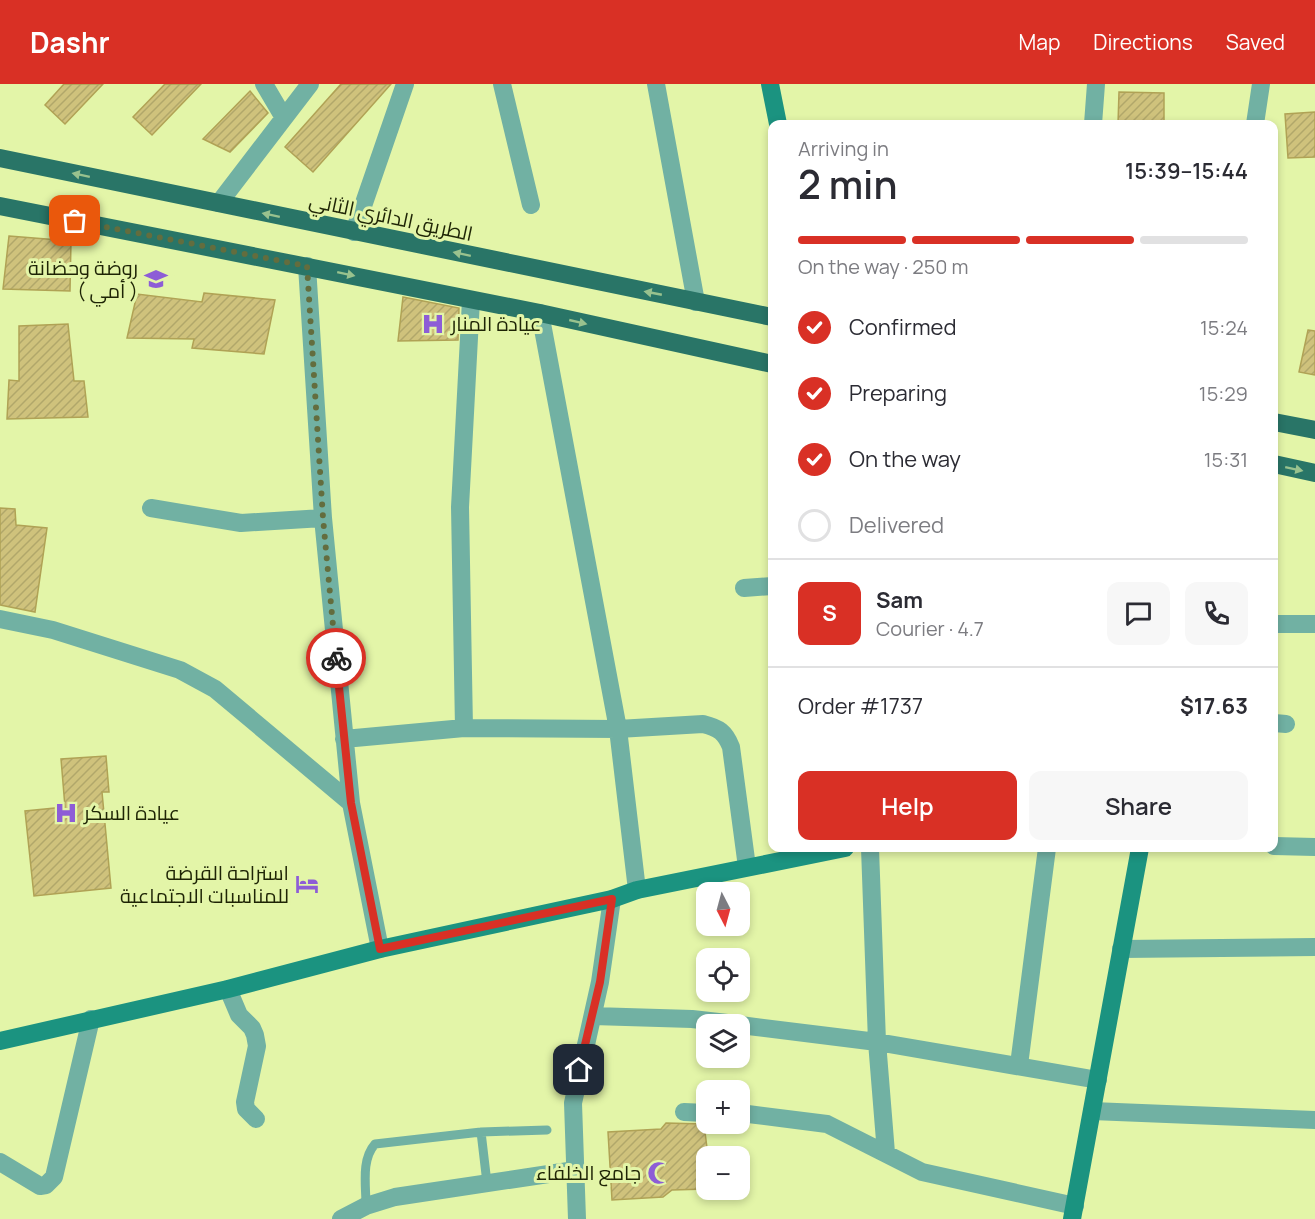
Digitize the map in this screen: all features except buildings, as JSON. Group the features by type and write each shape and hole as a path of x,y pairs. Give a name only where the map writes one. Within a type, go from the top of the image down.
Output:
{"main road":[{"name":"الطريق الدائري الثاني","path":"0,158 768,316"},
{"path":"2,210 307,266 540,313 768,363"},
{"path":"1278,423 1315,430"},
{"path":"1278,465 1315,473"}],"street":[{"path":"264,84 284,118"},
{"path":"219,203 310,84"},
{"path":"354,232 405,84"},
{"path":"502,84 531,205"},
{"path":"656,84 696,302"},
{"path":"770,84 777,120"},
{"path":"1093,120 1096,84"},
{"path":"1256,120 1261,84"},
{"path":"307,266 323,518 344,739 351,803 380,949"},
{"path":"464,728 460,507 471,300"},
{"path":"540,313 618,729 637,890"},
{"path":"151,508 241,523 323,518"},
{"path":"744,588 768,586"},
{"path":"0,619 53,630 180,669 214,689 351,803"},
{"path":"1278,624 1315,624"},
{"path":"344,739 464,728 618,729 703,724 715,727 725,734 731,747 747,867"},
{"path":"1278,846 1315,847"},
{"path":"0,1041 228,989 380,949 612,899 637,890 824,852"},
{"path":"870,852 877,1042 885,1153"},
{"path":"1018,1065 1046,852"},
{"path":"750,1114 827,1124 922,1172 1073,1213 1139,852"},
{"path":"577,1219 573,1103 593,1016 612,899"},
{"path":"1121,949 1315,946"},
{"path":"228,989 237,1011 255,1035 257,1046 245,1102 246,1109 256,1119"},
{"path":"593,1016 696,1020"},
{"path":"0,1162 34,1184 44,1186 54,1177 91,1019"},
{"path":"750,1026 877,1042 1098,1080"},
{"path":"1092,1111 1315,1120"},
{"path":"684,1112 696,1113"},
{"path":"340,1219 366,1212 395,1197 575,1170"}],"lane":[{"path":"366,1212 367,1160 369,1151 375,1144 481,1132 547,1130"},
{"path":"481,1132 488,1183"}],"way so far":[{"path":"75,221 307,266 323,518 336,658"}],"place":[{"name":"روضة وحضانة ( أمي )","path":"156,279"},
{"name":"عيادة المنار","path":"433,324"},
{"name":"عيادة السكر","path":"66,813"},
{"name":"استراحة القرضة للمناسبات الاجتماعية","path":"307,884"},
{"name":"جامع الخلفاء","path":"659,1173"}],"route":[{"path":"336,658 351,803 364,879 380,949 612,899 600,982 579,1070"}]}
